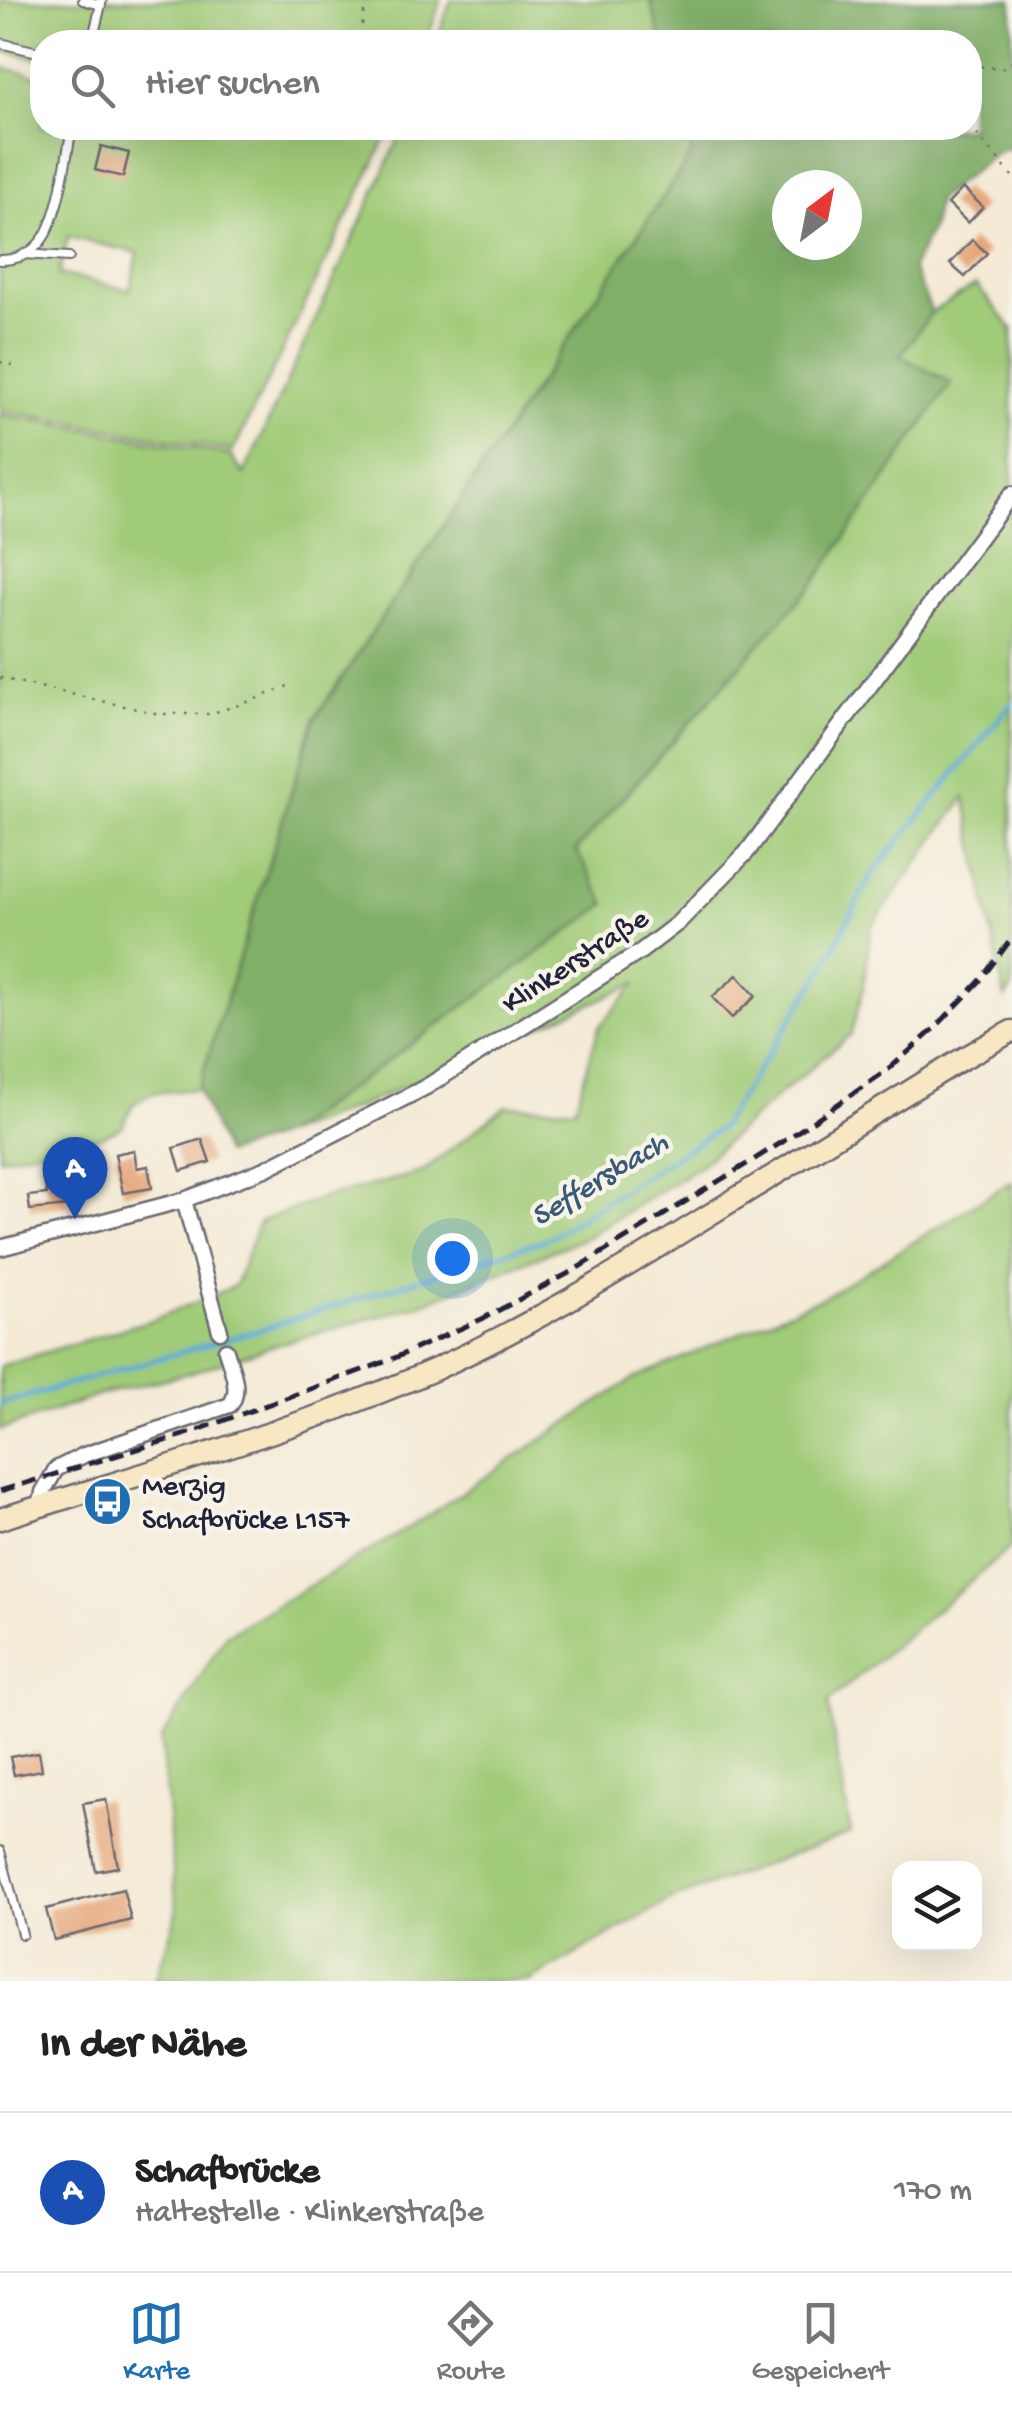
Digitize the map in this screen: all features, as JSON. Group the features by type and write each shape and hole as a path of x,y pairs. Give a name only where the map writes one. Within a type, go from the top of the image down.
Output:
{"main road":[{"path":"0,1519 309,1420 495,1340 607,1278 1012,1031"}],"street":[{"name":"Klinkerstraße","path":"0,1248 184,1200 266,1169 426,1087 640,952 678,923 748,852 1012,494"},
{"path":"184,1200 220,1331"},
{"path":"41,1506 43,1492 56,1469 84,1455 230,1406 236,1386 226,1350"}],"lane":[{"path":"83,0 102,2 95,30"},
{"path":"0,43 30,50"},
{"path":"0,260 16,260 41,242 53,217 69,140"},
{"path":"24,254 69,257"},
{"path":"0,1851 22,1934"}],"path":[{"path":"362,25 366,0"},
{"path":"982,67 1002,68 1012,62"},
{"path":"982,140 1012,176"},
{"path":"0,362 17,366"},
{"path":"0,678 159,714 209,714 288,686"}],"green space":[{"path":"0,0 441,0 430,30 30,30 30,57 0,50"},
{"path":"451,0 650,0 659,30 440,30"},
{"path":"650,0 1012,0 1012,147 995,153 937,200 932,227 912,268 932,312 900,356 951,383 815,582 576,850 606,904 286,1134 225,1154 198,1089 314,720 692,154 688,140 982,140 982,30 659,30"},
{"path":"0,67 30,74 30,140 385,140 233,451 0,410","holes":["68,237 138,253 130,290 59,274"]},
{"path":"398,140 688,140 692,154 314,719 198,1089 153,1093 133,1104 122,1127 100,1137 0,1158 0,414 230,455 244,474"},
{"path":"976,285 1012,328 1012,988 1005,998 965,797 871,927 863,990 851,1034 701,1165 585,1238 418,1305 189,1373 103,1394 0,1430 0,1366 155,1319 235,1286 259,1222 323,1198 422,1172 506,1106 575,1108 599,1027 637,983 363,1105 286,1134 606,904 576,851 815,582 950,383 900,356 932,312"},
{"path":"1012,1181 1012,1546 828,1702 851,1833 672,1899 529,1981 155,1981 177,1913 161,1740 226,1635 415,1524 633,1379 828,1295"}],"building":[{"path":"101,146 129,153 123,177 95,170"},
{"path":"963,188 983,207 968,223 948,204"},
{"path":"972,240 987,253 965,277 950,264"},
{"path":"737,975 756,996 732,1018 712,997"},
{"path":"202,1139 210,1162 181,1171 174,1148"},
{"path":"134,1150 137,1168 148,1166 152,1188 123,1193 115,1154"},
{"path":"68,1159 72,1184 65,1185 68,1206 30,1210 28,1196 47,1194 42,1164"},
{"path":"39,1752 42,1770 14,1775 10,1757"},
{"path":"106,1799 118,1867 96,1871 83,1803"},
{"path":"123,1889 131,1920 54,1940 46,1909"}],"waterway":[{"name":"Seffersbach","path":"0,1404 259,1330 547,1239 720,1128 820,975 870,877 1012,703"}],"railway":[{"path":"0,1491 184,1435 390,1360 482,1319 571,1272 784,1141 889,1069 979,982 1012,938"}],"place":[{"name":"Schafbrücke","path":"75,1219"},
{"name":"Merzig Schafbrücke L157","path":"107,1501"}]}
